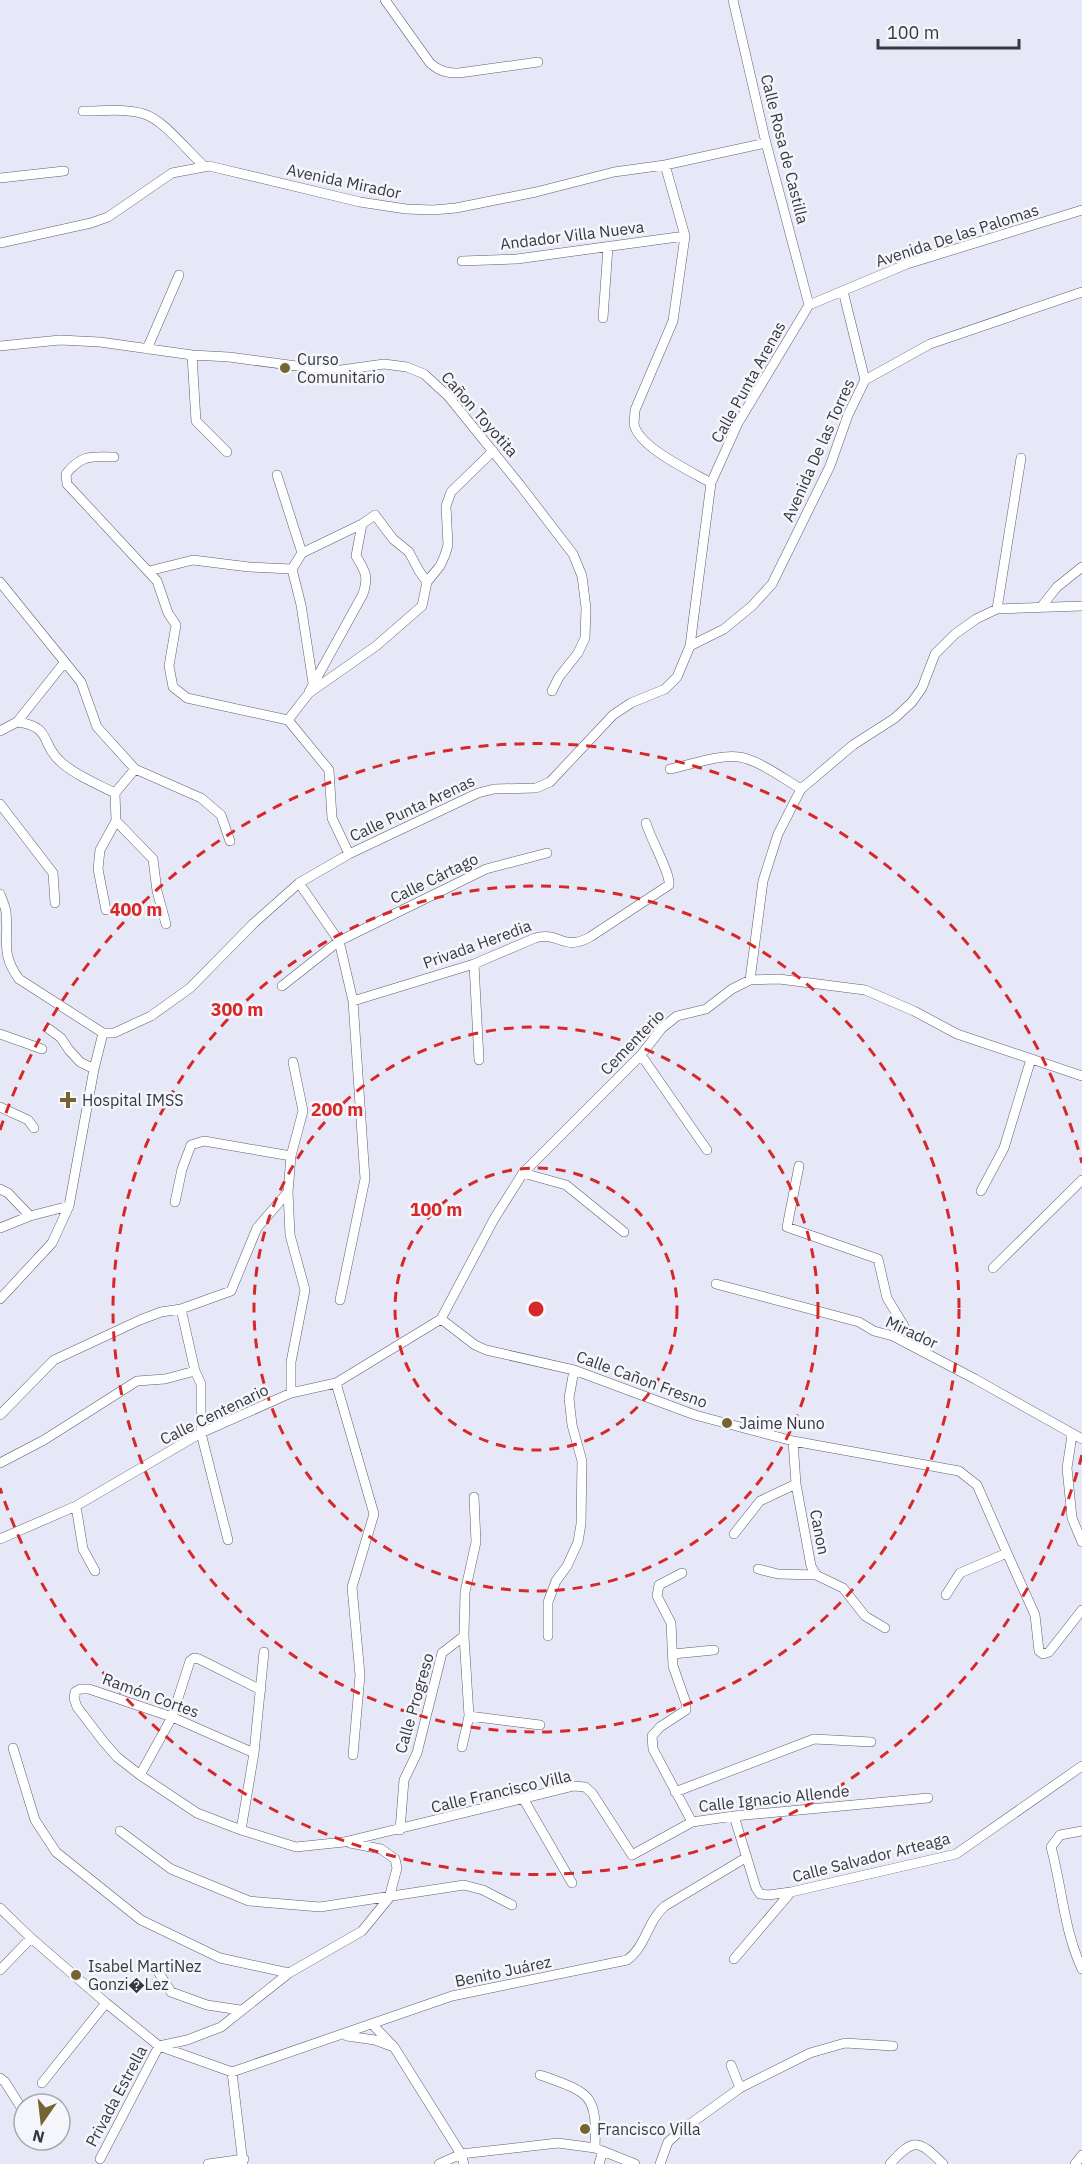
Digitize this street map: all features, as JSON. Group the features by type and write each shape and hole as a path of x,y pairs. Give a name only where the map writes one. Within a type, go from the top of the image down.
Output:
{"street":[{"path":"385,0 430,63 446,73 538,62"},
{"name":"Calle Rosa de Castilla","path":"733,0 766,143 809,305"},
{"path":"83,111 131,111 146,114 158,122 204,166"},
{"name":"Avenida Mirador","path":"0,243 91,223 108,217 172,173 204,166 360,202 406,209 434,210 456,208 536,192 614,172 665,165 766,143"},
{"path":"665,165 685,236 673,321 636,410 634,425 645,442 711,483"},
{"path":"0,178 64,171"},
{"name":"Avenida De las Palomas","path":"809,305 907,264 1082,210"},
{"name":"Andador Villa Nueva","path":"462,261 517,259 685,236"},
{"path":"603,318 608,247"},
{"path":"147,350 179,275"},
{"path":"843,291 865,380"},
{"name":"Avenida De las Torres","path":"690,646 724,629 752,606 771,584 830,466 848,415 865,380 930,344 1082,292"},
{"name":"Calle Punta Arenas","path":"103,1033 121,1031 151,1016 190,988 299,883 349,854 478,793 494,789 536,788 550,782 613,715 631,703 665,689 677,677 690,646 711,483 738,423 809,305"},
{"name":"Cañon Toyotita","path":"0,346 60,340 100,342 192,356 229,357 334,371 384,364 407,367 424,374 448,396 573,554 582,576 586,608 585,638 578,653 559,677 552,691"},
{"path":"192,356 196,421 227,452"},
{"path":"311,688 376,646 422,606 427,582 440,566 448,545 446,506 452,492 493,452"},
{"path":"114,456 90,456 75,462 66,474 67,484 157,581 168,613 176,626 169,666 172,687 187,698 288,720 328,770 332,818 349,854"},
{"path":"997,609 1021,459"},
{"path":"277,475 302,553"},
{"path":"311,688 302,605 292,569 302,553 362,524 375,515 393,539 410,552 427,582"},
{"path":"288,720 311,688 368,581 356,556 362,524"},
{"path":"149,571 193,561 292,569"},
{"path":"1041,607 1057,587 1082,567"},
{"path":"0,582 81,682 97,727 135,769 201,798 221,815 231,841"},
{"path":"750,980 763,881 778,834 801,789 853,745 895,718 912,702 922,688 935,654 954,634 976,619 997,609 1082,606"},
{"path":"0,731 17,722 64,663"},
{"path":"17,722 40,728 52,752 61,762 78,774 115,793"},
{"path":"670,769 728,756 740,757 751,760 801,789"},
{"path":"106,910 98,869 100,850 116,821 115,793 135,769"},
{"path":"0,804 52,873 55,903"},
{"path":"116,821 153,859 157,891 166,924"},
{"name":"Privada Heredia","path":"353,1001 474,964 544,935 571,944 580,942 669,885 668,875 646,823"},
{"name":"Calle Cártago","path":"282,986 339,941 486,869 547,853"},
{"path":"299,883 339,941 353,1001 364,1179 340,1300"},
{"path":"0,894 6,910 4,965 19,979 103,1033 94,1069 69,1206 52,1243 0,1299"},
{"path":"474,964 479,1060"},
{"name":"Cementerio","path":"441,1319 494,1219 523,1173 641,1055 662,1028 677,1016 706,1009 732,989 750,980 779,979 865,990 914,1011 957,1034 1082,1075"},
{"path":"49,1029 61,1038 80,1062 94,1069"},
{"path":"0,1034 42,1048"},
{"path":"641,1055 707,1150"},
{"path":"981,1191 1004,1148 1031,1059"},
{"path":"291,1393 291,1362 304,1290 290,1235 288,1192 291,1156 303,1111 293,1062"},
{"path":"0,1107 28,1120 34,1128"},
{"path":"175,1202 182,1169 191,1145 204,1141 291,1156"},
{"path":"799,1166 787,1227 878,1259 887,1298 907,1331 934,1359"},
{"path":"523,1173 566,1185 624,1232"},
{"path":"993,1268 1082,1180"},
{"path":"0,1189 8,1193 30,1216"},
{"path":"0,1415 54,1360 140,1320 161,1312 181,1309 231,1291 257,1228 288,1192"},
{"path":"0,1228 30,1216 69,1206"},
{"name":"Mirador","path":"716,1284 859,1322 874,1331 893,1336 1082,1439"},
{"path":"181,1309 195,1371 201,1384 201,1433 228,1540"},
{"name":"Calle Cañon Fresno","path":"441,1319 475,1345 486,1350 574,1370 695,1415 793,1441 958,1471 977,1485 1035,1615 1039,1651 1043,1654 1049,1652 1082,1610"},
{"name":"Calle Centenario","path":"0,1539 76,1506 201,1433 291,1393 336,1383 441,1319"},
{"path":"549,1636 548,1602 556,1581 567,1566 578,1542 581,1524 582,1461 572,1425 568,1398 574,1370"},
{"path":"0,1463 44,1440 137,1381 165,1379 195,1371"},
{"path":"336,1383 374,1514 352,1587 360,1675 353,1755"},
{"path":"1072,1435 1067,1468 1072,1518 1082,1542"},
{"name":"Canon","path":"793,1441 796,1484 811,1566 816,1575 843,1588 864,1616 885,1628"},
{"path":"734,1534 760,1501 796,1484"},
{"path":"462,1747 469,1716 464,1636 465,1592 476,1542 474,1497"},
{"path":"76,1506 83,1549 95,1571"},
{"path":"946,1595 960,1573 1007,1553"},
{"path":"758,1569 778,1574 816,1575"},
{"path":"682,1573 660,1585 657,1596 671,1623 673,1666 686,1703 686,1710 660,1727 652,1736 653,1749 692,1822"},
{"name":"Calle Progreso","path":"400,1830 404,1780 417,1753 442,1653 464,1636"},
{"path":"673,1654 714,1650"},
{"path":"241,1830 254,1754 264,1652"},
{"path":"140,1775 172,1717 190,1661 194,1658 261,1690"},
{"name":"Ramón Cortes","path":"254,1754 172,1717 89,1689 80,1689 75,1692 77,1707 117,1757 197,1813 296,1847 344,1842"},
{"path":"469,1716 540,1725"},
{"path":"675,1792 814,1739 871,1742"},
{"path":"13,1748 35,1820 56,1852 141,1920 220,1958 289,1973"},
{"name":"Calle Salvador Arteaga","path":"734,1816 756,1888 760,1894 791,1892 956,1854 1082,1766"},
{"name":"Calle Francisco Villa","path":"344,1842 574,1786 585,1787 592,1793 632,1854"},
{"name":"Calle Ignacio Allende","path":"632,1854 692,1822 928,1798"},
{"path":"524,1800 572,1883"},
{"path":"1082,1831 1060,1835 1051,1846 1067,1927 1082,1969"},
{"path":"120,1832 171,1869 249,1901 320,1907 464,1886 483,1890 512,1905"},
{"path":"159,2046 187,2040 221,2026 289,1973 362,1931 389,1898 397,1868 395,1858 381,1849 344,1842"},
{"name":"Benito Juárez","path":"232,2072 452,1996 627,1960 637,1953 656,1913 747,1857"},
{"path":"734,1959 791,1892"},
{"path":"0,1908 31,1938 159,2046 232,2072 243,2162 208,2164"},
{"path":"0,1971 31,1938"},
{"path":"159,1973 171,1992 207,2005 240,2010"},
{"path":"42,2083 106,2003"},
{"path":"372,2024 393,2047 461,2154 464,2164"},
{"path":"340,2036 375,2040 393,2047"},
{"path":"660,2164 668,2142 679,2132 740,2088 810,2052 845,2043 893,2046"},
{"name":"Privada Estrella","path":"100,2159 159,2046"},
{"path":"731,2065 740,2088"},
{"path":"540,2075 576,2089 587,2097 595,2112 599,2164"},
{"path":"0,2078 12,2093"},
{"path":"439,2164 461,2154 558,2143 599,2150 635,2164"},
{"path":"890,2164 905,2148 916,2145 925,2146 943,2164"},
{"path":"1075,2164 1082,2155"}],"place":[{"name":"Curso Comunitario","path":"285,368"},
{"name":"Hospital IMSS","path":"68,1100"},
{"name":"Jaime Nuno","path":"727,1423"},
{"name":"Isabel MartiNez Gonzi�Lez","path":"76,1975"},
{"name":"Francisco Villa","path":"585,2129"}]}
